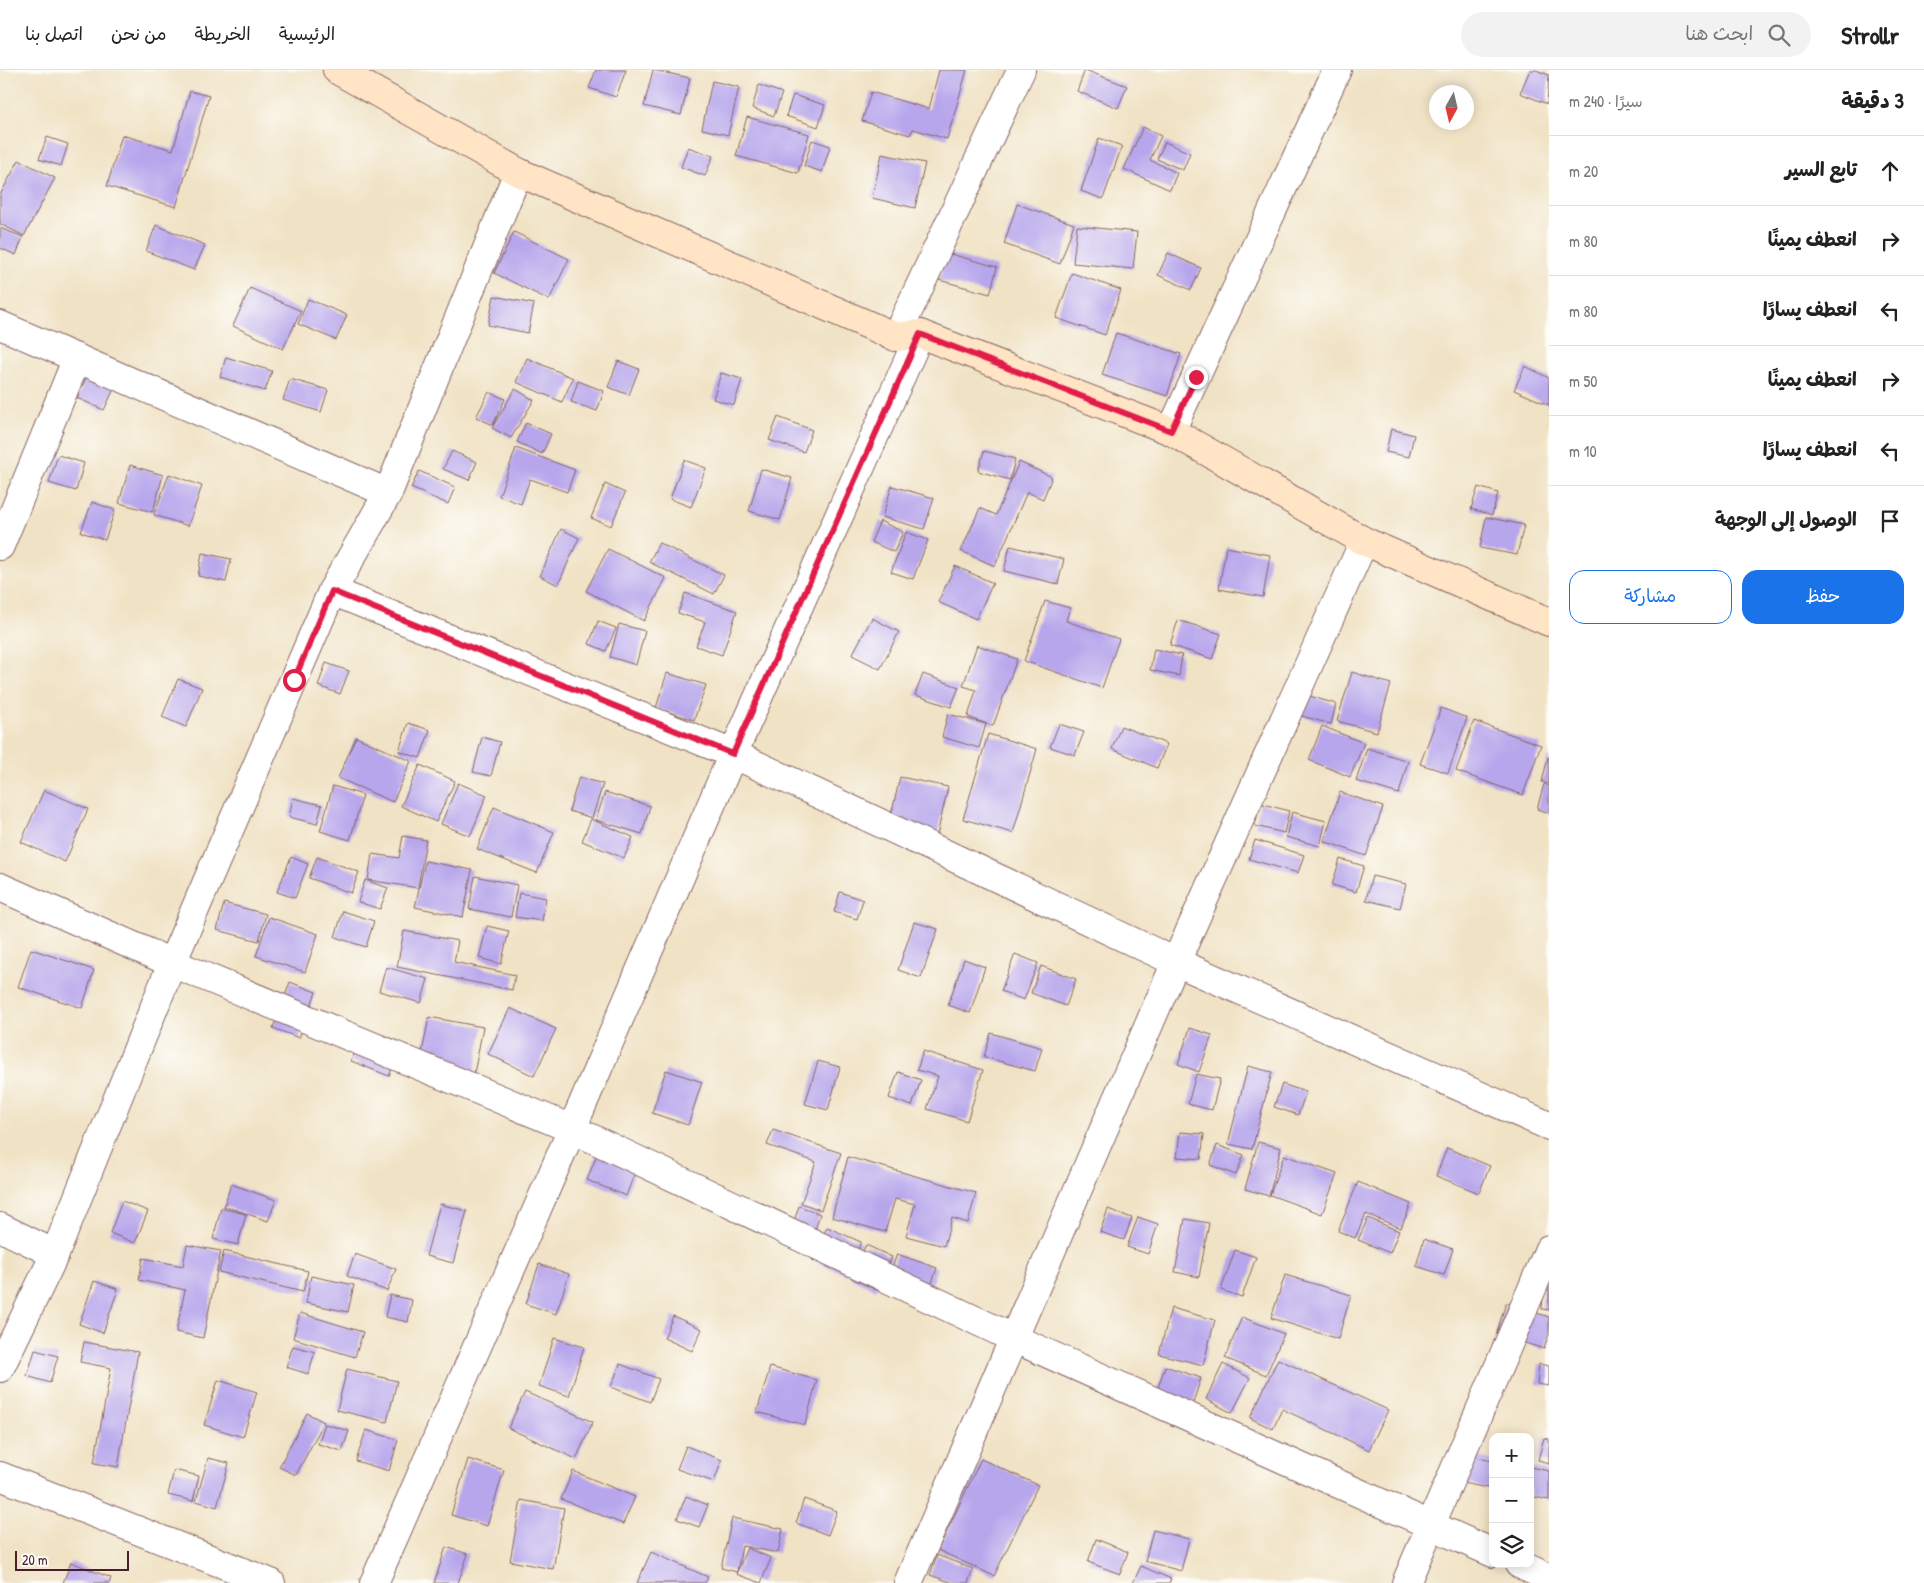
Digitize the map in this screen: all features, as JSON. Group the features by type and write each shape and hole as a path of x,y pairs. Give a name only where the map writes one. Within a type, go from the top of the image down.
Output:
{"street":[{"path":"338,70 518,172 908,336 1171,431 1364,540 1549,622"},
{"path":"374,1583 733,754 1021,70"},
{"path":"1171,431 1337,70"},
{"path":"0,1368 56,1254 172,963 332,591 388,493 518,172"},
{"path":"0,325 388,493"},
{"path":"0,546 77,358"},
{"path":"908,1583 1176,962 1364,540"},
{"path":"332,591 733,754 1176,962 1549,1126"},
{"path":"0,886 172,963 572,1129 1014,1339 1489,1550"},
{"path":"0,1227 56,1254"},
{"path":"1406,1583 1549,1249"},
{"path":"0,1476 271,1583"},
{"path":"1528,1568 1549,1578"}],"building":[{"path":"596,70 626,70 616,97 589,88"},
{"path":"653,70 690,78 681,115 644,106"},
{"path":"939,70 967,70 947,139 913,129 910,135 862,121 871,92 929,109"},
{"path":"1085,70 1127,86 1118,108 1077,91"},
{"path":"1530,70 1536,70 1549,75 1547,104 1520,93"},
{"path":"712,81 739,87 728,135 702,129"},
{"path":"759,85 782,93 774,116 752,108"},
{"path":"190,91 209,96 176,207 107,186 122,135 173,150"},
{"path":"793,95 825,105 818,127 786,116"},
{"path":"747,117 809,134 798,173 736,156"},
{"path":"1143,127 1161,136 1150,160 1177,173 1170,190 1124,169"},
{"path":"47,137 68,144 61,166 39,159"},
{"path":"1099,138 1122,146 1103,199 1081,191"},
{"path":"812,140 830,146 822,172 804,166"},
{"path":"1165,142 1190,153 1183,170 1157,159"},
{"path":"688,147 713,156 705,176 681,167"},
{"path":"882,154 925,163 915,208 872,198"},
{"path":"19,160 55,178 24,236 0,224 0,195"},
{"path":"1017,204 1074,224 1060,264 1004,244"},
{"path":"156,225 205,245 194,270 146,251"},
{"path":"1077,226 1137,232 1133,269 1073,263"},
{"path":"0,228 23,237 16,255 0,248"},
{"path":"514,232 569,259 549,300 494,273"},
{"path":"947,253 997,267 990,294 939,280"},
{"path":"1168,253 1201,268 1191,290 1158,275"},
{"path":"1072,273 1121,290 1105,335 1056,318"},
{"path":"250,288 301,311 283,349 233,326"},
{"path":"494,296 534,304 528,333 488,325"},
{"path":"308,299 347,315 336,340 298,324"},
{"path":"1116,333 1181,354 1167,396 1102,375"},
{"path":"226,357 272,371 265,391 220,377"},
{"path":"527,358 573,378 562,402 516,382"},
{"path":"618,361 639,369 629,395 608,387"},
{"path":"1525,366 1549,378 1549,405 1514,390"},
{"path":"721,373 742,379 734,405 713,399"},
{"path":"87,376 114,389 104,410 77,398"},
{"path":"290,379 328,390 321,412 283,400"},
{"path":"578,381 604,391 597,411 571,402"},
{"path":"515,389 534,400 511,438 492,428"},
{"path":"489,392 505,399 493,425 476,417"},
{"path":"778,417 812,430 804,452 769,440"},
{"path":"526,423 551,434 542,454 517,442"},
{"path":"1391,429 1414,435 1409,457 1386,452"},
{"path":"516,448 575,470 567,492 530,479 521,504 499,496"},
{"path":"452,451 477,462 469,480 443,469"},
{"path":"984,451 1015,459 1010,480 978,471"},
{"path":"58,455 84,463 76,491 49,483"},
{"path":"684,460 706,468 691,507 670,499"},
{"path":"1019,462 1052,477 1043,499 1027,492 995,566 961,551 980,508 996,515"},
{"path":"130,465 163,475 153,512 119,503"},
{"path":"761,469 792,478 780,520 749,511"},
{"path":"419,471 455,487 448,504 411,488"},
{"path":"169,474 202,486 188,526 154,515"},
{"path":"605,484 625,493 611,526 591,518"},
{"path":"892,486 934,498 924,529 882,517"},
{"path":"1478,487 1498,493 1492,515 1471,509"},
{"path":"92,502 115,510 105,540 81,532"},
{"path":"1486,517 1524,525 1517,555 1480,548"},
{"path":"880,521 903,532 894,552 871,542"},
{"path":"561,529 579,538 558,585 540,576"},
{"path":"906,532 928,540 913,579 891,572"},
{"path":"659,543 724,575 714,594 649,562"},
{"path":"1010,546 1064,559 1058,584 1004,571"},
{"path":"1226,547 1270,555 1263,597 1219,589"},
{"path":"608,549 666,578 644,621 586,591"},
{"path":"202,553 231,559 226,582 198,576"},
{"path":"955,566 993,583 976,619 938,602"},
{"path":"685,593 737,611 722,655 696,646 705,622 678,613"},
{"path":"1045,601 1070,608 1066,621 1119,639 1102,688 1024,661"},
{"path":"872,618 899,632 880,669 852,655"},
{"path":"1178,620 1221,634 1212,659 1170,645"},
{"path":"598,621 616,628 606,651 589,644"},
{"path":"619,624 645,631 636,665 610,657"},
{"path":"977,645 1017,659 993,726 968,717 976,690 963,686"},
{"path":"1154,649 1182,655 1179,676 1150,670"},
{"path":"326,663 349,671 340,694 318,686"},
{"path":"1352,672 1391,684 1377,732 1337,721"},
{"path":"667,673 706,685 694,720 656,708"},
{"path":"923,674 959,687 951,707 915,695"},
{"path":"178,679 202,688 186,727 162,717"},
{"path":"1303,694 1336,704 1331,724 1298,715"},
{"path":"1441,708 1467,718 1448,773 1420,764"},
{"path":"948,714 986,724 979,748 942,737"},
{"path":"1474,721 1541,745 1523,795 1456,771"},
{"path":"408,723 430,730 420,758 399,751"},
{"path":"1059,724 1084,732 1075,755 1050,747"},
{"path":"1121,726 1167,744 1157,768 1112,749"},
{"path":"1322,726 1364,743 1350,777 1309,760"},
{"path":"988,734 1037,749 1013,833 963,819"},
{"path":"356,737 411,761 393,802 338,778"},
{"path":"482,737 500,742 491,776 473,772"},
{"path":"1367,748 1408,761 1399,794 1356,781"},
{"path":"1549,757 1549,784 1542,782"},
{"path":"420,765 455,781 436,822 401,806"},
{"path":"579,777 603,784 592,818 569,811"},
{"path":"900,777 948,787 936,840 888,829"},
{"path":"458,783 487,795 470,836 441,824"},
{"path":"1544,784 1549,786 1549,813 1537,809"},
{"path":"333,786 363,795 350,840 320,831"},
{"path":"44,790 88,809 65,862 21,842"},
{"path":"605,792 650,806 642,834 596,820"},
{"path":"1340,792 1383,807 1366,856 1324,841"},
{"path":"293,798 322,805 317,824 289,817"},
{"path":"1260,803 1289,811 1284,833 1255,826"},
{"path":"494,807 554,832 537,873 477,849"},
{"path":"1292,812 1326,821 1320,846 1286,837"},
{"path":"591,819 633,837 624,858 582,841"},
{"path":"403,836 426,840 418,888 368,880 372,854 399,858"},
{"path":"1255,840 1304,855 1298,873 1249,859"},
{"path":"291,857 308,864 295,898 277,892"},
{"path":"317,857 359,872 351,893 309,878"},
{"path":"1340,859 1364,866 1356,892 1332,885"},
{"path":"425,861 472,870 463,917 415,907"},
{"path":"475,876 517,885 511,917 469,909"},
{"path":"1372,876 1406,884 1400,908 1366,900"},
{"path":"365,880 388,888 380,909 358,902"},
{"path":"840,892 863,900 857,919 834,912"},
{"path":"519,893 546,898 542,921 515,917"},
{"path":"224,903 266,914 259,941 217,930"},
{"path":"343,911 374,921 366,947 335,937"},
{"path":"269,917 318,934 305,972 256,956"},
{"path":"914,922 938,929 921,978 898,970"},
{"path":"487,926 509,931 501,964 479,958"},
{"path":"404,931 458,941 454,962 515,975 512,990 397,967"},
{"path":"31,949 94,970 82,1008 18,987"},
{"path":"1015,954 1038,963 1024,1000 1001,991"},
{"path":"964,959 985,967 970,1013 948,1005"},
{"path":"1041,966 1076,979 1066,1006 1031,993"},
{"path":"386,967 428,979 421,1003 379,991"},
{"path":"290,982 316,992 299,1038 273,1028"},
{"path":"510,1008 556,1029 534,1076 488,1054"},
{"path":"429,1017 483,1027 473,1079 419,1069"},
{"path":"1190,1028 1212,1035 1199,1072 1178,1064"},
{"path":"991,1033 1042,1048 1035,1071 984,1057"},
{"path":"360,1041 397,1056 389,1076 351,1061"},
{"path":"923,1051 983,1070 967,1121 927,1109 938,1076 917,1070"},
{"path":"818,1061 840,1067 828,1110 805,1104"},
{"path":"1248,1066 1272,1072 1252,1149 1228,1144"},
{"path":"666,1070 702,1082 688,1125 652,1113"},
{"path":"898,1072 921,1080 912,1106 889,1098"},
{"path":"1196,1074 1220,1079 1212,1110 1188,1104"},
{"path":"1282,1084 1306,1092 1298,1115 1274,1107"},
{"path":"773,1130 841,1153 821,1210 801,1203 816,1162 767,1145"},
{"path":"1180,1132 1204,1134 1201,1159 1177,1157"},
{"path":"603,1139 642,1154 626,1196 587,1180"},
{"path":"1258,1142 1281,1148 1269,1196 1245,1189"},
{"path":"1217,1145 1244,1155 1236,1175 1210,1165"},
{"path":"1447,1148 1490,1166 1479,1193 1436,1176"},
{"path":"1284,1155 1337,1174 1322,1214 1270,1195"},
{"path":"848,1157 976,1193 968,1223 952,1218 944,1246 906,1236 915,1204 895,1199 885,1232 832,1217"},
{"path":"1358,1182 1411,1204 1401,1228 1366,1214 1355,1238 1338,1231"},
{"path":"231,1184 276,1200 268,1221 224,1206"},
{"path":"122,1201 148,1211 135,1243 110,1233"},
{"path":"440,1204 467,1211 453,1263 426,1256"},
{"path":"799,1206 820,1214 808,1252 786,1245"},
{"path":"221,1208 246,1214 238,1245 213,1239"},
{"path":"1108,1209 1132,1218 1124,1240 1100,1232"},
{"path":"1138,1217 1158,1224 1148,1254 1127,1247"},
{"path":"1368,1218 1399,1231 1390,1253 1358,1240"},
{"path":"1185,1219 1209,1223 1199,1277 1175,1272"},
{"path":"827,1227 861,1242 847,1275 812,1260"},
{"path":"1424,1239 1453,1249 1444,1275 1416,1266"},
{"path":"187,1245 221,1251 203,1338 176,1332 185,1290 139,1280 143,1258 183,1266"},
{"path":"866,1245 892,1257 876,1290 850,1277"},
{"path":"1235,1250 1256,1257 1242,1297 1221,1290"},
{"path":"224,1251 308,1271 303,1292 219,1272"},
{"path":"355,1254 396,1269 387,1291 347,1276"},
{"path":"897,1254 937,1268 927,1297 887,1283"},
{"path":"539,1264 569,1274 556,1314 526,1304"},
{"path":"1285,1275 1351,1295 1338,1339 1271,1318"},
{"path":"311,1276 354,1285 348,1312 306,1303"},
{"path":"94,1281 118,1289 103,1333 79,1324"},
{"path":"1544,1283 1549,1283 1549,1310 1542,1309"},
{"path":"390,1295 412,1300 408,1322 385,1317"},
{"path":"1506,1303 1549,1317 1549,1334 1544,1349 1496,1334"},
{"path":"1171,1308 1215,1320 1203,1365 1159,1354"},
{"path":"300,1313 363,1332 355,1357 293,1338"},
{"path":"673,1316 702,1329 692,1351 664,1338"},
{"path":"1242,1317 1284,1334 1266,1375 1225,1358"},
{"path":"554,1338 584,1347 569,1396 539,1386"},
{"path":"84,1342 138,1352 118,1467 94,1463 111,1368 80,1362"},
{"path":"293,1346 315,1352 308,1374 286,1367"},
{"path":"35,1350 58,1356 50,1383 27,1376"},
{"path":"1278,1359 1388,1410 1369,1450 1282,1409 1273,1429 1250,1418"},
{"path":"620,1364 659,1379 650,1402 611,1387"},
{"path":"1223,1364 1250,1378 1232,1413 1206,1399"},
{"path":"1539,1364 1549,1366 1549,1386 1537,1384"},
{"path":"1165,1366 1201,1378 1193,1403 1157,1391"},
{"path":"770,1367 817,1380 805,1425 757,1412"},
{"path":"347,1369 397,1381 387,1422 337,1410"},
{"path":"218,1380 257,1392 243,1437 204,1425"},
{"path":"525,1392 593,1422 576,1459 508,1428"},
{"path":"307,1413 324,1422 296,1475 279,1467"},
{"path":"325,1424 349,1431 342,1451 318,1444"},
{"path":"366,1430 398,1440 389,1471 356,1461"},
{"path":"1544,1438 1549,1439 1549,1463 1538,1460"},
{"path":"686,1446 722,1460 714,1482 677,1469"},
{"path":"1447,1452 1489,1459 1489,1488 1442,1479"},
{"path":"208,1458 229,1463 217,1507 196,1501"},
{"path":"468,1459 504,1470 487,1526 451,1515"},
{"path":"981,1459 1038,1485 994,1576 938,1550"},
{"path":"1534,1468 1549,1471 1549,1500 1534,1497"},
{"path":"174,1470 199,1476 193,1501 168,1495"},
{"path":"573,1471 635,1497 623,1524 561,1499"},
{"path":"686,1496 708,1505 699,1527 677,1519"},
{"path":"804,1499 837,1511 828,1535 796,1523"},
{"path":"521,1500 564,1508 553,1569 510,1561"},
{"path":"732,1518 783,1529 778,1553 742,1546 737,1572 721,1568"},
{"path":"1153,1530 1189,1539 1181,1571 1145,1561"},
{"path":"1096,1539 1128,1552 1120,1574 1088,1562"},
{"path":"446,1547 468,1554 458,1583 434,1583"},
{"path":"747,1548 771,1558 761,1583 736,1574"},
{"path":"651,1552 708,1577 705,1583 637,1583"},
{"path":"937,1555 973,1569 968,1583 953,1583 930,1575"},
{"path":"71,1562 111,1578 109,1583 63,1583"},
{"path":"1141,1566 1171,1579 1169,1583 1133,1583"}],"route":[{"path":"294,680 332,591 733,754 920,334 1171,431 1196,377"}]}
